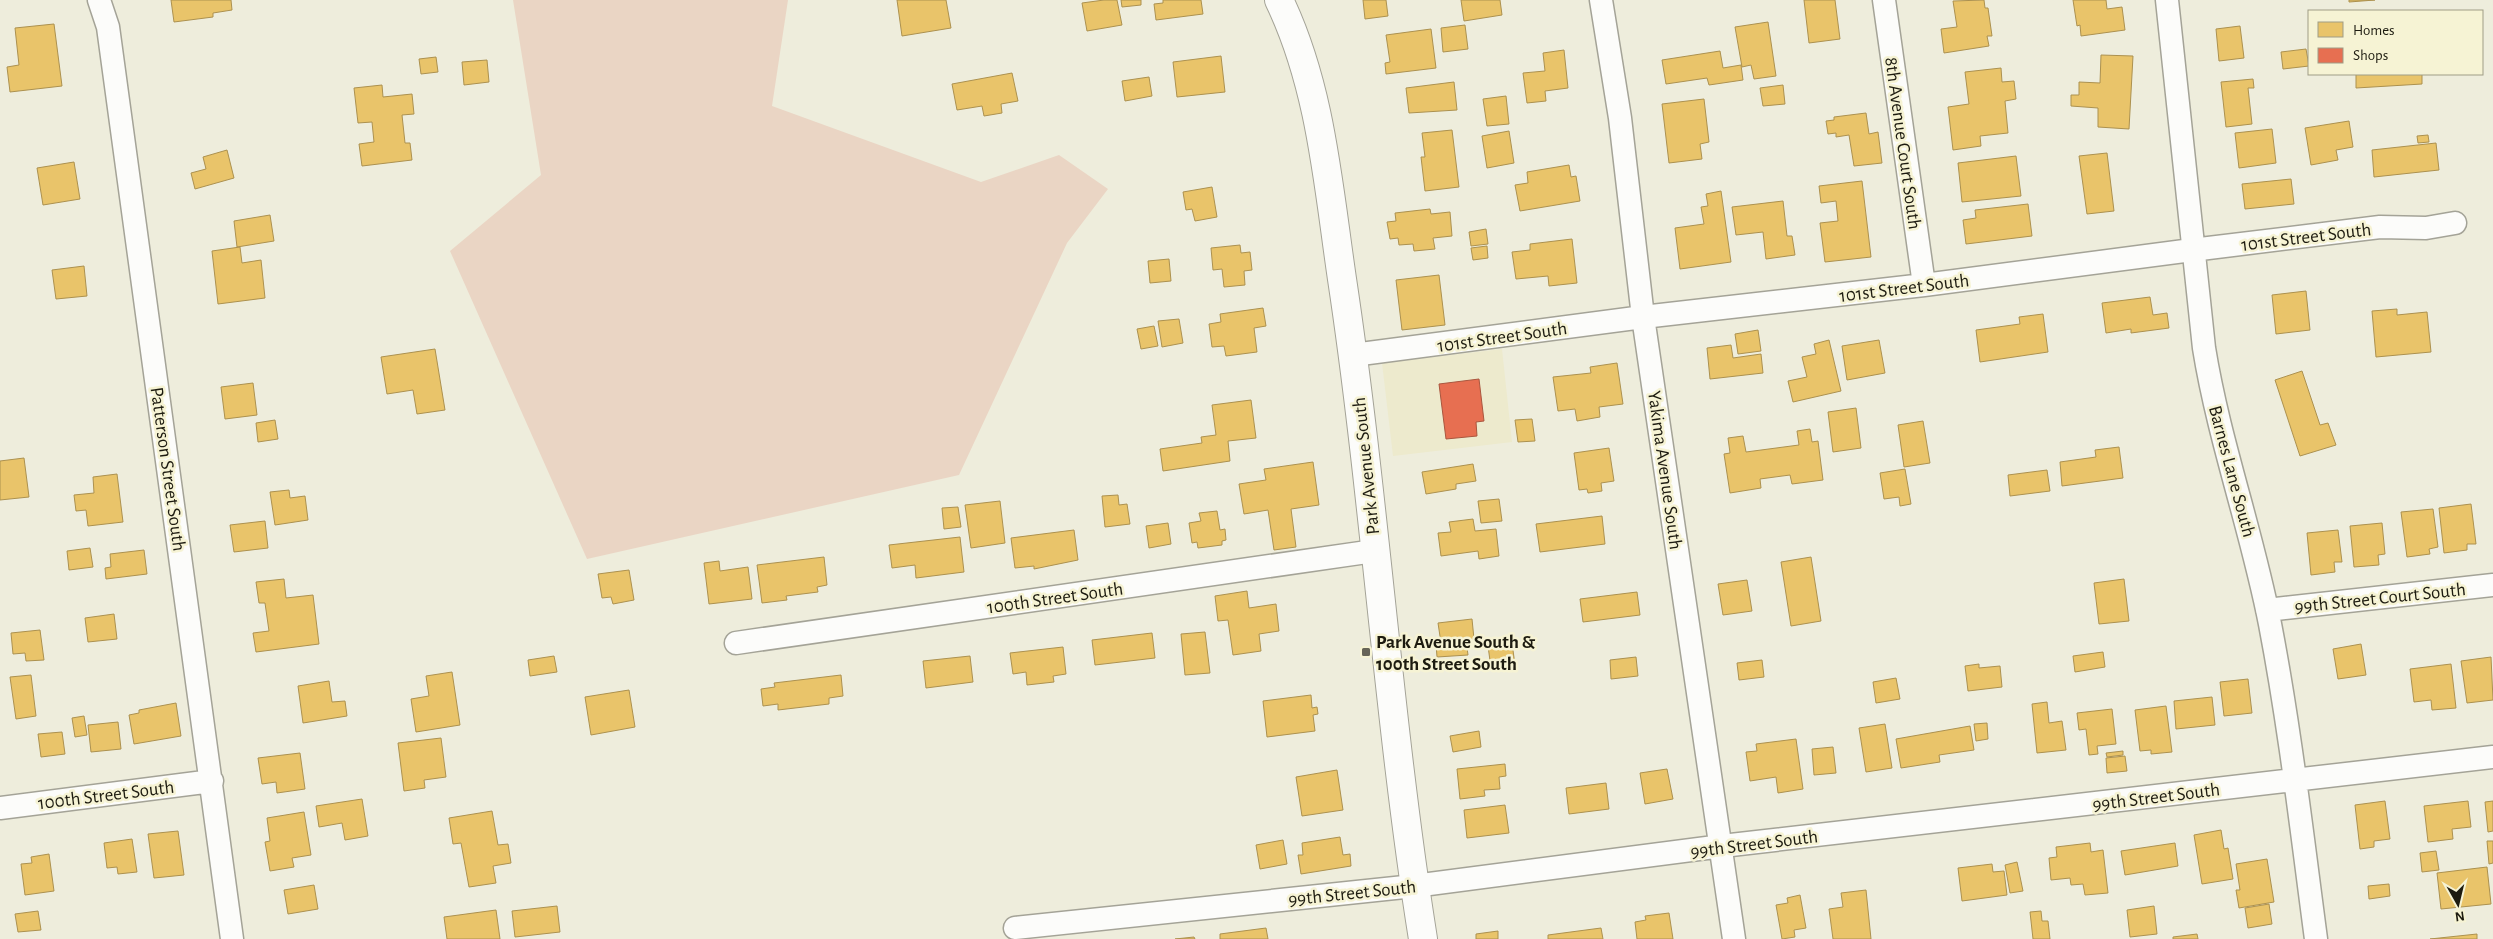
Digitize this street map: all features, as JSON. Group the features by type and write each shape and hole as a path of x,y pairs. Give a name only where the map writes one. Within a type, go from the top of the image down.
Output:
{"main road":[{"name":"Park Avenue South","path":"1279,0 1305,65 1317,115 1353,355 1374,551 1414,886 1423,939"}],"street":[{"name":"Patterson Street South","path":"99,0 108,28 232,939"},
{"name":"Yakima Avenue South","path":"1601,0 1620,118 1643,317 1722,846 1734,939"},
{"name":"8th Avenue Court South","path":"1884,0 1924,285"},
{"name":"Barnes Lane South","path":"2167,0 2192,250 2210,386 2250,532 2267,610 2295,780 2316,939"},
{"name":"101st Street South","path":"1353,355 1643,317 1924,285 2380,227 2426,228 2455,223"},
{"name":"100th Street South","path":"736,642 1374,551"},
{"name":"99th Street Court South","path":"2267,610 2493,585"},
{"name":"99th Street South","path":"1015,928 1414,886 1722,846 2493,757"},
{"name":"100th Street South","path":"0,808 212,781"}],"shaded area":[{"path":"513,0 788,0 772,106 981,182 1059,155 1108,189 1067,243 959,475 587,559 450,251 541,175"},
{"path":"1502,349 1512,442 1393,456 1382,363"}],"building: Homes":[{"path":"171,0 231,0 232,10 213,13 213,17 174,22"},
{"path":"897,0 946,0 951,28 902,36"},
{"path":"1117,0 1122,25 1087,31 1082,3"},
{"path":"1121,0 1141,0 1141,5 1122,7"},
{"path":"1163,0 1201,0 1203,14 1156,20 1154,4 1163,3"},
{"path":"1363,0 1386,0 1388,16 1365,19"},
{"path":"1461,0 1500,0 1502,15 1464,21"},
{"path":"1804,0 1835,0 1840,39 1809,43"},
{"path":"1984,0 1985,8 1988,8 1992,36 1987,36 1989,46 1944,53 1941,29 1957,27 1953,1"},
{"path":"2073,0 2106,0 2107,9 2122,7 2125,30 2081,36 2080,25 2077,26"},
{"path":"2349,0 2375,0 2349,2"},
{"path":"1768,22 1776,76 1754,79 1751,65 1742,67 1735,27"},
{"path":"54,24 62,86 10,92 7,67 19,65 15,28"},
{"path":"1465,25 1468,49 1443,52 1441,28"},
{"path":"2240,26 2244,58 2219,61 2216,29"},
{"path":"1431,29 1436,68 1386,74 1385,63 1390,62 1386,35"},
{"path":"2306,49 2308,66 2283,69 2281,52"},
{"path":"1564,50 1568,88 1545,91 1546,101 1527,103 1523,73 1545,71 1543,53"},
{"path":"1720,51 1723,68 1741,65 1743,80 1709,85 1707,78 1666,84 1662,60"},
{"path":"2101,55 2133,56 2129,129 2098,127 2098,108 2071,106 2071,95 2079,95 2079,82 2100,83"},
{"path":"1221,56 1225,92 1177,97 1173,62"},
{"path":"436,57 438,72 421,74 419,59"},
{"path":"487,60 489,82 464,85 462,62"},
{"path":"2001,68 2002,82 2014,81 2016,99 2005,101 2008,133 1980,136 1981,146 1953,150 1948,107 1969,104 1965,72"},
{"path":"1012,73 1018,101 1001,104 1002,113 984,116 982,106 957,110 952,84"},
{"path":"2356,75 2422,75 2422,84 2356,88"},
{"path":"1149,77 1152,96 1125,101 1122,81"},
{"path":"2253,79 2254,88 2248,88 2252,124 2226,127 2221,82"},
{"path":"1454,82 1457,110 1409,113 1406,88"},
{"path":"382,85 383,97 412,94 414,114 402,115 405,143 410,143 412,160 362,166 359,144 374,142 372,122 358,123 354,88"},
{"path":"1783,85 1785,104 1763,106 1760,88"},
{"path":"1506,96 1509,124 1487,126 1483,99"},
{"path":"1704,99 1709,142 1700,144 1702,159 1669,163 1662,104"},
{"path":"1866,113 1869,134 1878,132 1882,163 1854,166 1849,135 1836,137 1836,133 1828,134 1826,121 1834,120 1834,117"},
{"path":"2349,121 2353,147 2336,150 2338,160 2311,165 2305,128"},
{"path":"2272,129 2276,163 2239,168 2235,133"},
{"path":"1452,130 1459,187 1425,191 1421,157 1425,157 1422,133"},
{"path":"1509,131 1514,163 1487,168 1482,136"},
{"path":"2428,135 2429,142 2418,143 2417,136"},
{"path":"2436,143 2439,170 2374,177 2372,150"},
{"path":"227,150 234,178 195,189 191,173 206,169 203,157"},
{"path":"2107,153 2114,211 2087,214 2079,156"},
{"path":"2016,156 2021,196 1962,202 1958,163"},
{"path":"74,162 80,199 43,205 37,168"},
{"path":"1569,165 1571,177 1576,176 1580,201 1520,211 1515,185 1528,183 1527,172"},
{"path":"2291,179 2294,204 2245,209 2242,184"},
{"path":"1862,181 1871,257 1825,262 1820,223 1838,221 1836,201 1821,203 1819,186"},
{"path":"1212,187 1217,217 1195,221 1192,209 1186,210 1183,192"},
{"path":"1721,191 1731,262 1680,269 1675,228 1704,224 1701,207 1708,206 1706,194"},
{"path":"1783,201 1787,236 1792,236 1795,255 1766,259 1763,232 1736,235 1732,207"},
{"path":"2028,204 2032,236 1966,244 1963,220 1976,218 1975,210"},
{"path":"1430,209 1431,214 1450,212 1452,236 1433,238 1435,249 1414,251 1413,244 1399,245 1398,238 1390,239 1387,222 1396,221 1395,213"},
{"path":"270,215 274,241 237,247 234,221"},
{"path":"1486,229 1488,244 1471,246 1469,232"},
{"path":"1572,239 1577,283 1549,286 1548,276 1516,279 1512,252 1530,250 1530,244"},
{"path":"1240,245 1241,253 1250,252 1252,270 1244,271 1245,285 1224,287 1222,269 1213,270 1211,248"},
{"path":"1487,246 1488,258 1473,260 1471,248"},
{"path":"240,247 242,263 261,260 265,298 218,304 212,251"},
{"path":"1169,259 1171,281 1150,283 1148,261"},
{"path":"84,266 87,296 56,299 52,270"},
{"path":"1439,275 1445,325 1402,330 1396,280"},
{"path":"2306,291 2310,330 2276,334 2272,295"},
{"path":"2150,297 2153,315 2167,313 2169,328 2131,333 2131,329 2106,333 2102,303"},
{"path":"1263,308 1266,326 1254,328 1257,352 1226,356 1224,346 1212,347 1209,324 1221,322 1220,314"},
{"path":"2397,309 2397,315 2427,312 2431,352 2376,357 2372,311"},
{"path":"2043,314 2048,352 1980,362 1976,330 2020,324 2019,317"},
{"path":"1179,319 1183,343 1162,347 1158,321"},
{"path":"1154,326 1158,346 1141,349 1137,329"},
{"path":"1758,330 1761,351 1738,354 1735,334"},
{"path":"1829,340 1841,391 1793,402 1788,381 1807,377 1802,357 1816,354 1814,344"},
{"path":"1879,340 1885,373 1847,380 1842,346"},
{"path":"1731,345 1733,358 1761,354 1763,373 1710,379 1707,348"},
{"path":"435,349 445,410 417,414 413,390 387,394 381,357"},
{"path":"1617,363 1623,404 1599,407 1600,417 1577,421 1575,409 1558,411 1553,377 1591,373 1590,367"},
{"path":"2302,371 2320,425 2328,423 2336,445 2300,456 2275,380"},
{"path":"253,383 257,415 225,419 221,387"},
{"path":"1251,400 1256,438 1228,441 1230,461 1163,471 1160,449 1202,443 1201,437 1216,435 1212,405"},
{"path":"1856,408 1861,448 1833,452 1828,412"},
{"path":"1532,419 1535,441 1518,442 1515,420"},
{"path":"275,420 278,439 258,442 256,423"},
{"path":"1923,421 1930,463 1904,467 1898,425"},
{"path":"1810,429 1812,442 1818,441 1823,480 1792,484 1790,475 1760,479 1761,488 1730,493 1724,454 1730,453 1728,438 1743,436 1746,452 1799,445 1797,431"},
{"path":"2119,447 2123,478 2062,486 2060,462 2096,457 2095,450"},
{"path":"1609,448 1614,481 1601,483 1602,491 1588,493 1587,489 1579,490 1574,453"},
{"path":"24,458 29,497 0,500 0,461"},
{"path":"1313,462 1319,505 1291,509 1296,547 1274,550 1268,510 1244,514 1239,484 1266,480 1264,469"},
{"path":"1473,464 1476,481 1456,484 1456,489 1426,494 1422,472"},
{"path":"1905,469 1911,504 1900,506 1899,497 1884,499 1880,473"},
{"path":"2047,470 2050,491 2010,496 2008,475"},
{"path":"117,474 123,522 88,526 86,510 76,511 74,495 94,493 93,477"},
{"path":"289,490 290,498 305,496 308,520 275,525 270,492"},
{"path":"1118,495 1119,505 1127,504 1130,524 1105,527 1102,496"},
{"path":"1499,499 1502,521 1481,523 1478,501"},
{"path":"1000,501 1005,543 971,548 965,505"},
{"path":"2471,504 2476,544 2467,544 2467,550 2444,553 2439,508"},
{"path":"958,507 961,527 944,529 942,508"},
{"path":"2433,509 2438,547 2429,549 2430,554 2407,557 2401,512"},
{"path":"1217,511 1220,530 1225,529 1226,540 1222,541 1222,545 1198,548 1197,542 1192,543 1189,523 1201,521 1199,513"},
{"path":"1602,516 1605,544 1540,552 1536,524"},
{"path":"1473,519 1475,531 1496,529 1499,556 1479,559 1478,551 1441,556 1438,533 1451,532 1449,522"},
{"path":"265,521 268,548 234,552 230,525"},
{"path":"1168,523 1171,544 1149,548 1146,526"},
{"path":"2382,523 2385,554 2378,555 2379,565 2354,567 2350,526"},
{"path":"1074,530 1078,560 1034,569 1034,566 1015,568 1011,538"},
{"path":"2338,530 2342,562 2334,562 2335,572 2311,575 2307,533"},
{"path":"960,537 964,572 916,578 915,565 892,568 889,545"},
{"path":"90,548 93,567 69,570 67,551"},
{"path":"144,550 147,574 106,579 105,568 111,567 110,554"},
{"path":"824,557 827,585 817,587 818,592 786,596 787,600 762,603 757,565"},
{"path":"1811,557 1821,621 1791,626 1781,562"},
{"path":"719,561 720,571 748,567 752,599 709,604 704,563"},
{"path":"629,570 634,600 613,604 611,597 602,598 598,574"},
{"path":"284,579 286,598 313,595 319,644 256,652 253,633 269,631 265,603 259,603 256,582"},
{"path":"2124,579 2129,621 2099,624 2094,583"},
{"path":"1747,580 1752,611 1723,615 1718,584"},
{"path":"1247,591 1249,608 1276,604 1279,631 1259,634 1261,651 1233,655 1228,620 1218,621 1215,596"},
{"path":"1637,592 1640,615 1583,622 1580,599"},
{"path":"114,614 117,639 88,642 85,618"},
{"path":"1472,619 1474,639 1466,640 1468,655 1437,657 1436,644 1441,643 1438,623"},
{"path":"40,630 44,660 26,661 25,653 13,654 11,633"},
{"path":"1205,632 1210,673 1185,675 1181,634"},
{"path":"1152,633 1155,658 1095,665 1092,640"},
{"path":"1512,643 1515,665 1491,668 1488,646"},
{"path":"2361,644 2366,675 2338,679 2333,649"},
{"path":"1063,647 1066,674 1053,676 1054,682 1027,685 1026,672 1013,674 1010,653"},
{"path":"2103,652 2105,667 2075,672 2073,656"},
{"path":"554,656 557,672 530,676 528,660"},
{"path":"970,656 973,682 926,688 923,661"},
{"path":"1636,657 1638,676 1611,679 1610,660"},
{"path":"2491,657 2493,700 2467,703 2461,661"},
{"path":"1762,660 1764,677 1739,680 1737,663"},
{"path":"1979,664 1979,668 2000,666 2002,687 1968,691 1965,666"},
{"path":"2451,664 2456,708 2432,710 2431,700 2414,702 2410,669"},
{"path":"452,672 460,725 416,732 411,699 429,696 426,676"},
{"path":"31,675 36,716 16,719 10,677"},
{"path":"841,675 843,696 829,698 829,704 778,710 778,704 763,706 761,689 775,687 774,683"},
{"path":"1896,678 1900,699 1876,703 1873,682"},
{"path":"2248,679 2252,713 2224,716 2220,682"},
{"path":"329,681 332,702 345,701 347,716 303,723 298,686"},
{"path":"629,690 635,727 591,735 585,697"},
{"path":"1311,695 1312,708 1317,707 1318,714 1313,715 1315,731 1267,737 1263,701"},
{"path":"2212,697 2215,725 2176,729 2174,701"},
{"path":"2047,702 2049,723 2062,721 2066,750 2037,753 2032,704"},
{"path":"176,703 181,736 134,744 129,715 139,713 139,710"},
{"path":"2166,706 2172,752 2151,754 2151,750 2140,751 2135,710"},
{"path":"2112,709 2116,744 2097,746 2098,754 2089,755 2086,729 2079,730 2077,713"},
{"path":"84,716 87,735 75,737 72,718"},
{"path":"118,722 121,749 91,752 88,725"},
{"path":"1987,723 1988,739 1976,741 1974,724"},
{"path":"1885,724 1892,768 1866,772 1859,728"},
{"path":"1970,726 1974,750 1939,755 1940,762 1901,768 1896,739"},
{"path":"1479,731 1481,747 1453,752 1450,736"},
{"path":"62,732 65,754 41,757 38,734"},
{"path":"441,738 446,777 424,780 425,788 404,791 398,743"},
{"path":"1796,739 1803,789 1778,793 1776,777 1750,781 1746,752 1757,751 1756,744"},
{"path":"1833,747 1836,773 1814,775 1812,749"},
{"path":"2123,751 2123,755 2107,757 2106,753"},
{"path":"300,753 305,789 277,793 276,782 262,784 258,758"},
{"path":"2125,756 2127,771 2107,773 2106,758"},
{"path":"1505,764 1506,776 1499,777 1500,789 1484,790 1485,796 1460,799 1457,769"},
{"path":"1667,769 1673,799 1645,804 1640,773"},
{"path":"1337,770 1343,810 1302,816 1296,777"},
{"path":"1606,783 1609,809 1569,814 1566,788"},
{"path":"362,799 368,836 345,840 342,823 319,827 316,806"},
{"path":"2385,801 2390,839 2374,841 2374,847 2360,849 2355,805"},
{"path":"2468,801 2471,827 2452,829 2453,839 2428,842 2424,806"},
{"path":"2493,801 2493,831 2488,832 2485,802"},
{"path":"1505,805 1509,833 1467,838 1464,810"},
{"path":"492,811 498,845 508,844 511,863 493,866 496,883 469,887 461,843 453,844 449,818"},
{"path":"304,812 311,855 292,858 294,867 270,871 265,842 270,841 267,818"},
{"path":"2221,830 2224,849 2228,848 2233,879 2202,884 2194,835"},
{"path":"178,831 184,875 154,878 148,834"},
{"path":"1340,837 1343,855 1350,854 1351,866 1301,874 1298,855 1303,855 1302,843"},
{"path":"132,839 137,872 118,874 117,867 107,868 104,843"},
{"path":"1283,840 1287,864 1260,869 1256,845"},
{"path":"2487,841 2493,841 2493,863 2489,864"},
{"path":"2090,843 2091,852 2103,850 2108,893 2085,895 2083,884 2071,885 2070,878 2051,880 2049,858 2057,857 2056,847"},
{"path":"2175,843 2178,866 2125,875 2121,851"},
{"path":"2436,851 2439,870 2422,872 2420,853"},
{"path":"49,854 54,891 25,895 21,864 32,863 31,857"},
{"path":"2267,859 2274,902 2239,908 2236,890 2240,890 2236,864"},
{"path":"2017,862 2023,891 2010,893 2005,865"},
{"path":"1992,864 1993,872 2004,871 2007,895 1962,901 1958,868"},
{"path":"2487,867 2491,904 2441,909 2437,873"},
{"path":"2389,884 2390,896 2369,899 2368,886"},
{"path":"314,885 318,909 288,914 284,890"},
{"path":"1866,890 1871,939 1833,939 1829,909 1843,907 1841,893"},
{"path":"1800,895 1806,928 1794,930 1795,937 1782,939 1776,905 1788,903 1787,898"},
{"path":"2269,904 2272,924 2248,928 2245,908"},
{"path":"557,906 560,932 515,937 512,911"},
{"path":"2154,906 2157,934 2130,937 2127,910"},
{"path":"496,910 500,939 447,939 444,917"},
{"path":"38,911 41,930 18,932 15,914"},
{"path":"2041,911 2042,921 2048,921 2050,939 2033,939 2030,912"},
{"path":"1669,913 1673,939 1637,939 1635,922 1646,920 1645,916"},
{"path":"1266,928 1268,939 1220,939 1220,934"},
{"path":"1601,928 1603,939 1548,939 1548,935"},
{"path":"1498,931 1498,939 1476,939 1476,934"},
{"path":"2197,934 2198,939 2173,939 2173,937"},
{"path":"2477,934 2477,939 2430,939"},
{"path":"1194,937 1195,939 1175,939"}],"building: Shops":[{"path":"1479,379 1484,421 1476,422 1477,436 1446,439 1439,384"}],"place":[{"name":"Park Avenue South & 100th Street South","path":"1366,652"}]}
